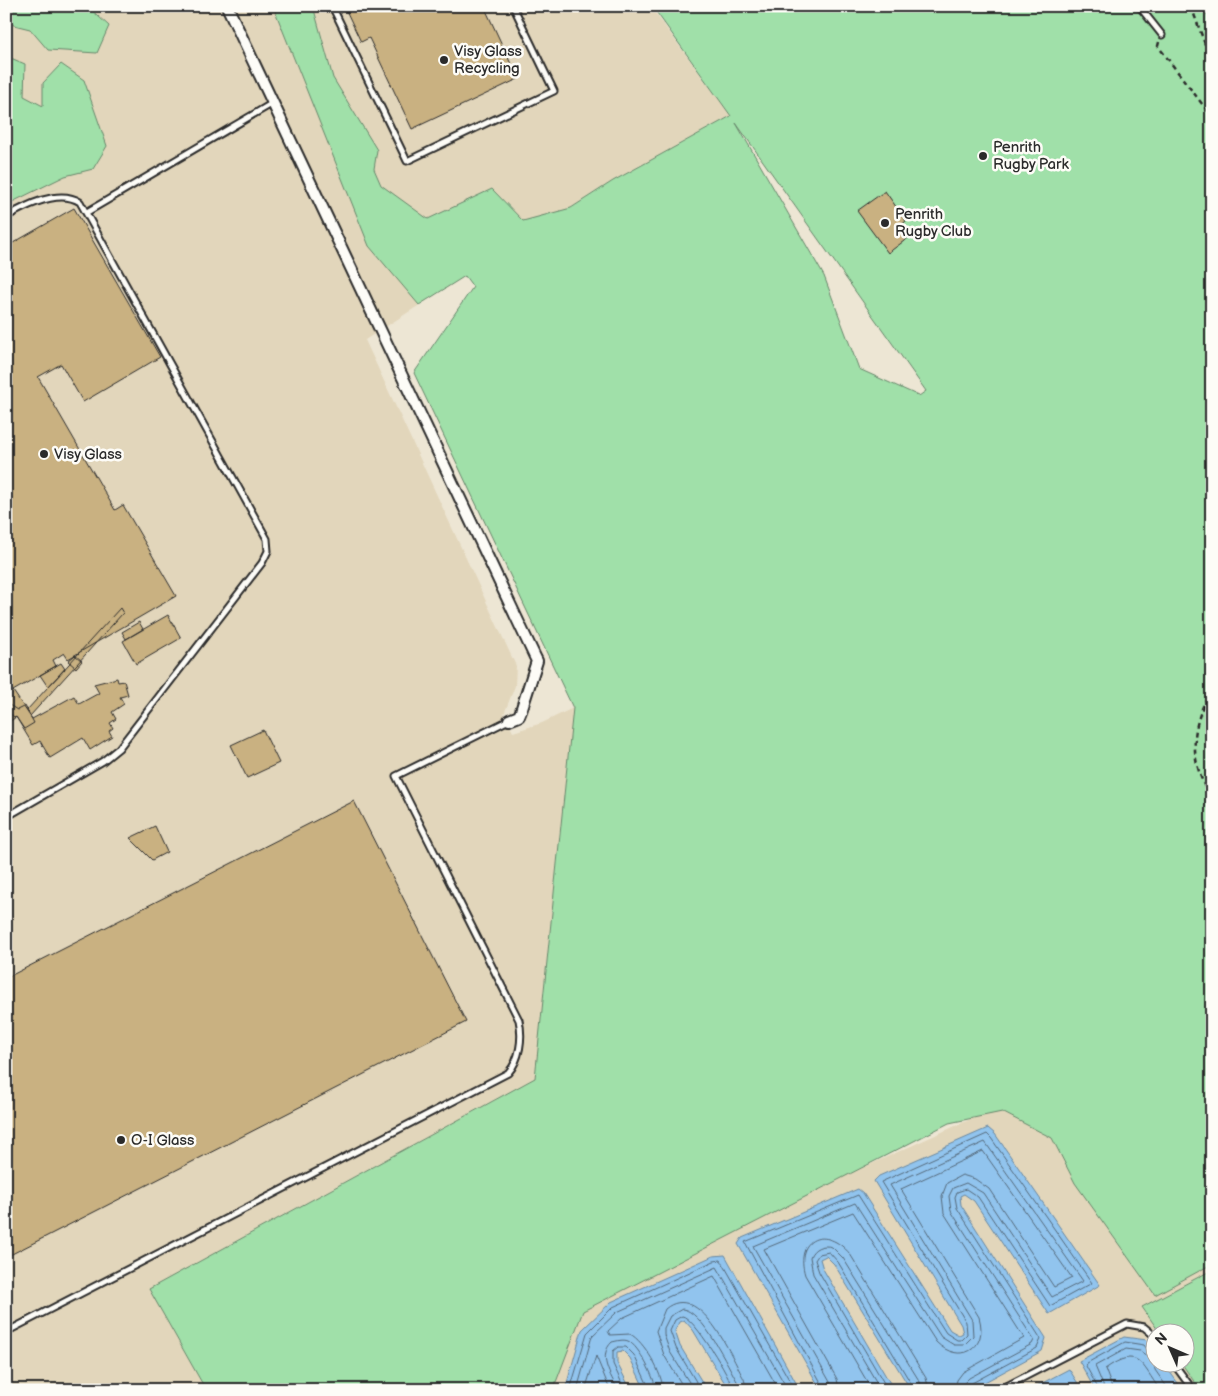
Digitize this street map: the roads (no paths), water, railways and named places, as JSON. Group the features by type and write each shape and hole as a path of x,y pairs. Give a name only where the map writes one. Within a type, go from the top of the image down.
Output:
{"street":[{"path":"227,6 537,661 519,716 509,720"}],"lane":[{"path":"332,6 407,161 554,91 513,6"},
{"path":"1139,6 1162,35"},
{"path":"87,212 273,103"},
{"path":"6,218 38,201 73,197 80,202 267,539 268,551 262,563 119,748 102,761 6,817"},
{"path":"6,1332 508,1073 514,1066 518,1061 521,1029 518,1020 396,776 509,720"},
{"path":"999,1390 1127,1324 1146,1329"},
{"path":"1181,1374 1193,1390"}],"water":[{"path":"988,1128 995,1134 1100,1285 1049,1314 974,1201 964,1194 960,1196 961,1205 1046,1338 1042,1351 970,1390 911,1390 834,1264 826,1256 820,1259 823,1269 894,1390 821,1390 738,1244 742,1238 858,1189 863,1193 950,1330 959,1335 963,1333 961,1325 874,1181 879,1176"},
{"path":"725,1255 800,1390 729,1390 693,1330 684,1320 679,1322 675,1331 680,1346 707,1390 645,1390 630,1358 623,1351 617,1352 617,1363 631,1390 565,1390 582,1330 611,1302 713,1256"},
{"path":"1124,1337 1146,1340 1146,1374 1171,1374 1183,1390 1095,1390 1079,1361"},
{"path":"1069,1369 1082,1390 1029,1390"}],"place":[{"name":"Visy Glass Recycling","path":"444,60"},
{"name":"Penrith Rugby Park","path":"983,156"},
{"name":"Penrith Rugby Club","path":"885,223"},
{"name":"Visy Glass","path":"44,454"},
{"name":"O-I Glass","path":"121,1140"}]}
